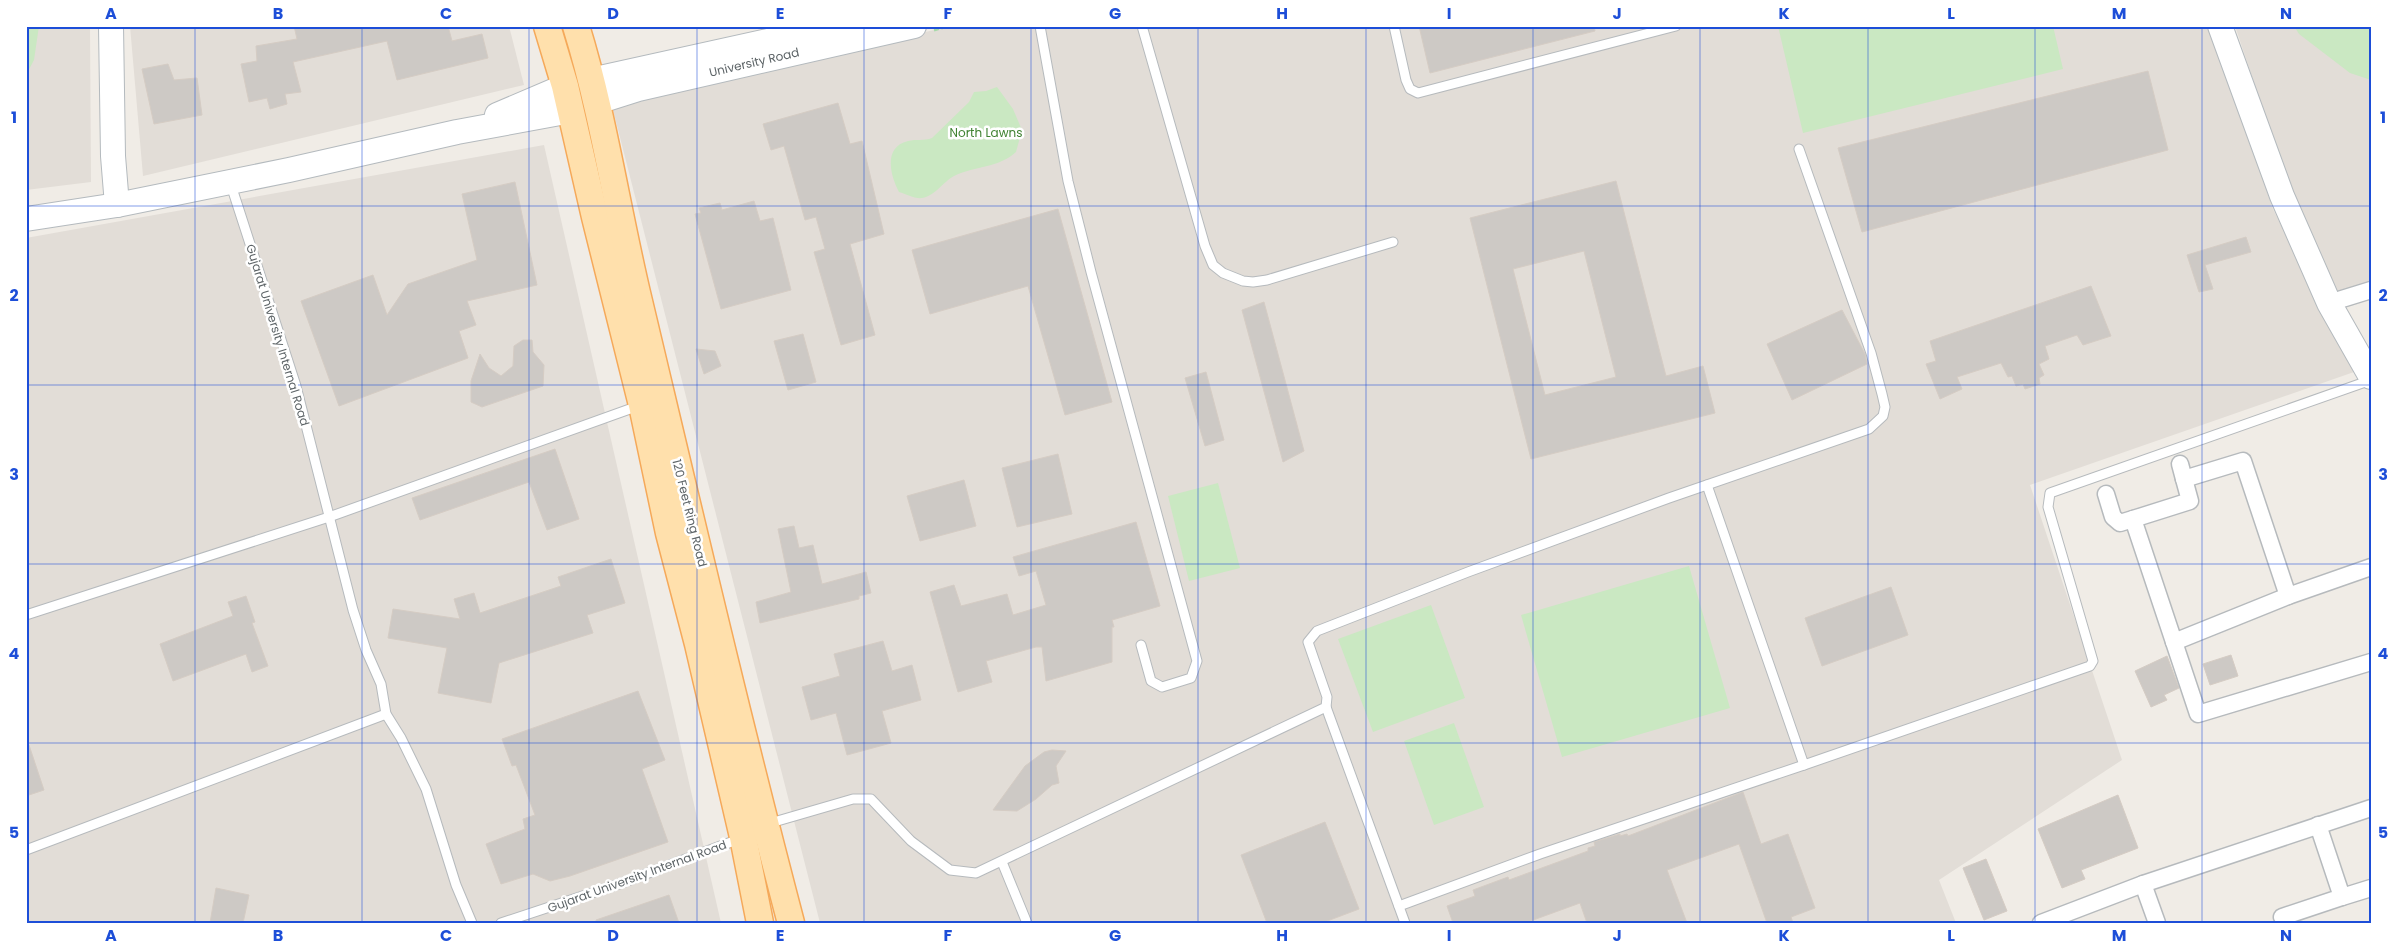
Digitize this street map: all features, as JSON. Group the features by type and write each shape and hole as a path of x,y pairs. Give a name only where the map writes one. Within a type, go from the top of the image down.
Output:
{"main road":[{"path":"547,26 565,86 594,91"},
{"name":"120 Feet Ring Road","path":"576,26 594,91 624,236 791,923"},
{"name":"120 Feet Ring Road","path":"565,86 595,217 642,405 669,533 698,644 743,837 760,923"},
{"path":"571,111 594,91"}],"street":[{"path":"111,26 113,156 116,205"},
{"name":"University Road","path":"594,91 836,26"},
{"name":"University Road","path":"594,91 638,89 914,26"},
{"path":"2220,26 2282,196 2329,303 2371,378"},
{"path":"457,132 565,86"},
{"path":"26,219 116,205 457,132 571,111"},
{"path":"2329,303 2371,290"},
{"path":"2106,494 2113,517 2120,523 2190,501 2182,471 2243,461 2288,596"},
{"path":"2133,519 2198,714 2371,662"},
{"path":"2174,642 2288,596 2371,567"},
{"path":"2041,923 2143,884 2371,808"},
{"path":"2318,825 2342,897"},
{"path":"2143,884 2157,923"},
{"path":"2282,917 2371,888"}],"lane":[{"path":"1040,26 1068,181 1197,661 1191,678 1162,686 1151,681 1140,645"},
{"path":"1142,26 1205,246 1214,265 1222,273 1243,281 1267,280 1393,242"},
{"path":"1394,26 1406,80 1410,89 1418,93 1676,26"},
{"path":"1405,923 1326,708 1327,697 1308,642 1317,631 1459,575 1707,485 1869,429 1884,416 1885,407 1871,353 1799,149"},
{"name":"Gujarat University Internal Road","path":"230,182 296,386 353,610 366,650 381,684 386,714 401,738 426,789 456,885 472,923"},
{"path":"1399,906 1540,854 2090,666 2093,661 2048,507 2050,493 2371,378"},
{"path":"26,615 329,518 642,405"},
{"path":"1707,485 1804,765"},
{"path":"766,824 853,799 871,799 911,841 950,870 976,873 1326,708"},
{"path":"26,850 386,714"},
{"name":"Gujarat University Internal Road","path":"502,923 619,884 743,837"},
{"path":"1002,862 1027,923"}],"shaded area":[{"path":"26,26 90,26 91,182 26,190"},
{"path":"130,26 509,26 524,85 143,176"},
{"path":"951,26 2214,26 2272,207 2354,372 2030,485 2122,760 1939,880 1956,923 820,923 612,106"},
{"path":"2235,26 2371,26 2371,283 2337,292 2296,208"},
{"path":"544,145 721,923 26,923 26,238"}],"green space":[{"path":"26,26 39,26 34,60 26,75"},
{"path":"1778,26 2053,26 2063,69 1803,133"},
{"path":"2294,26 2371,26 2371,80 2350,73 2299,34"},
{"name":"North Lawns","path":"997,87 1013,109 1022,130 1016,152 1002,161 954,176 927,197 916,198 899,192 891,170 892,155 895,149 900,144 908,141 932,138 969,102 974,92 986,91"},
{"path":"1218,483 1240,568 1189,581 1168,496"},
{"path":"1689,566 1730,708 1562,757 1521,615"},
{"path":"1431,605 1465,698 1373,732 1338,639"},
{"path":"1454,723 1484,807 1434,825 1404,741"}],"building":[{"path":"294,26 448,26 452,41 482,34 488,58 397,80 387,41 293,62 301,92 285,94 287,104 270,109 267,98 249,102 241,64 257,61 256,46 297,39"},
{"path":"1419,26 1594,26 1595,31 1430,73"},
{"path":"168,64 174,80 197,78 202,115 154,124 142,69"},
{"path":"2148,71 2168,150 1862,232 1838,148"},
{"path":"838,103 850,144 862,141 884,234 850,244 875,335 841,345 814,252 825,249 816,217 805,220 784,146 771,150 763,124"},
{"path":"1616,181 1666,376 1703,366 1715,413 1531,459 1470,218","holes":["1584,251 1616,377 1545,395 1513,269"]},
{"path":"515,182 537,285 467,301 476,325 459,331 468,358 339,406 301,301 373,275 387,315 408,284 477,260 462,194"},
{"path":"754,201 760,221 773,218 791,290 721,309 695,214 701,213 699,208 720,203 722,210"},
{"path":"1058,209 1112,402 1065,415 1028,286 930,314 912,250"},
{"path":"2246,237 2251,252 2205,265 2213,289 2199,292 2187,255"},
{"path":"2091,286 2111,336 2083,345 2077,335 2045,346 2049,359 2039,364 2044,375 2039,378 2040,384 2025,389 2023,384 2016,386 2012,376 2008,377 2001,363 1957,377 1962,389 1940,399 1926,364 1936,361 1930,341"},
{"path":"1264,302 1304,451 1283,462 1242,310"},
{"path":"1842,310 1865,354 1867,364 1792,400 1767,344"},
{"path":"803,334 816,382 788,390 774,341"},
{"path":"523,340 532,340 533,352 544,365 543,386 482,407 471,402 471,381 480,354 489,368 501,376 513,366 514,346"},
{"path":"696,349 715,351 721,366 704,374"},
{"path":"1206,372 1224,440 1205,446 1185,378"},
{"path":"555,449 579,519 547,530 529,482 420,520 412,498"},
{"path":"1058,454 1072,514 1017,527 1002,468"},
{"path":"964,480 976,526 920,541 907,496"},
{"path":"1136,522 1160,606 1112,620 1114,627 1112,627 1112,662 1046,681 1042,647 1036,647 986,661 992,682 958,692 930,592 954,585 961,606 1007,594 1013,615 1046,605 1036,571 1019,576 1013,557"},
{"path":"794,526 799,548 813,545 822,584 866,572 871,593 859,596 859,599 760,623 756,602 791,592 778,529"},
{"path":"611,559 625,603 587,615 593,633 499,663 491,703 438,693 447,648 388,638 393,609 460,619 454,599 474,593 480,613 561,586 558,577"},
{"path":"1891,587 1908,635 1822,666 1805,618"},
{"path":"246,596 255,622 252,623 268,666 252,672 246,654 173,681 160,644 233,616 228,602"},
{"path":"883,641 892,671 912,665 921,700 882,711 891,743 847,755 836,713 811,720 802,687 840,676 834,654"},
{"path":"2231,655 2238,676 2210,685 2203,664"},
{"path":"2167,656 2179,688 2164,695 2167,700 2151,707 2135,671"},
{"path":"638,691 665,760 642,769 668,842 570,876 550,881 533,874 501,884 486,844 525,829 523,819 535,815 516,765 512,766 502,739"},
{"path":"29,745 44,790 26,796 26,746"},
{"path":"1052,750 1066,751 1056,766 1059,783 1052,785 1036,799 1017,811 993,810 1025,766 1044,752"},
{"path":"1743,792 1761,844 1788,834 1815,908 1791,917 1793,923 1767,923 1739,844 1667,870 1687,923 1587,923 1580,903 1525,923 1453,923 1447,906 1475,896 1473,890 1508,877 1509,880 1588,851 1588,848 1595,846 1594,842 1620,834 1620,836 1627,834 1628,836"},
{"path":"2118,795 2138,848 2081,870 2085,879 2062,888 2038,829"},
{"path":"1325,822 1359,909 1322,923 1267,923 1241,855"},
{"path":"1986,859 2007,911 1984,920 1963,868"},
{"path":"216,888 249,895 243,923 210,923"},
{"path":"669,895 679,923 596,923 596,920"}]}
